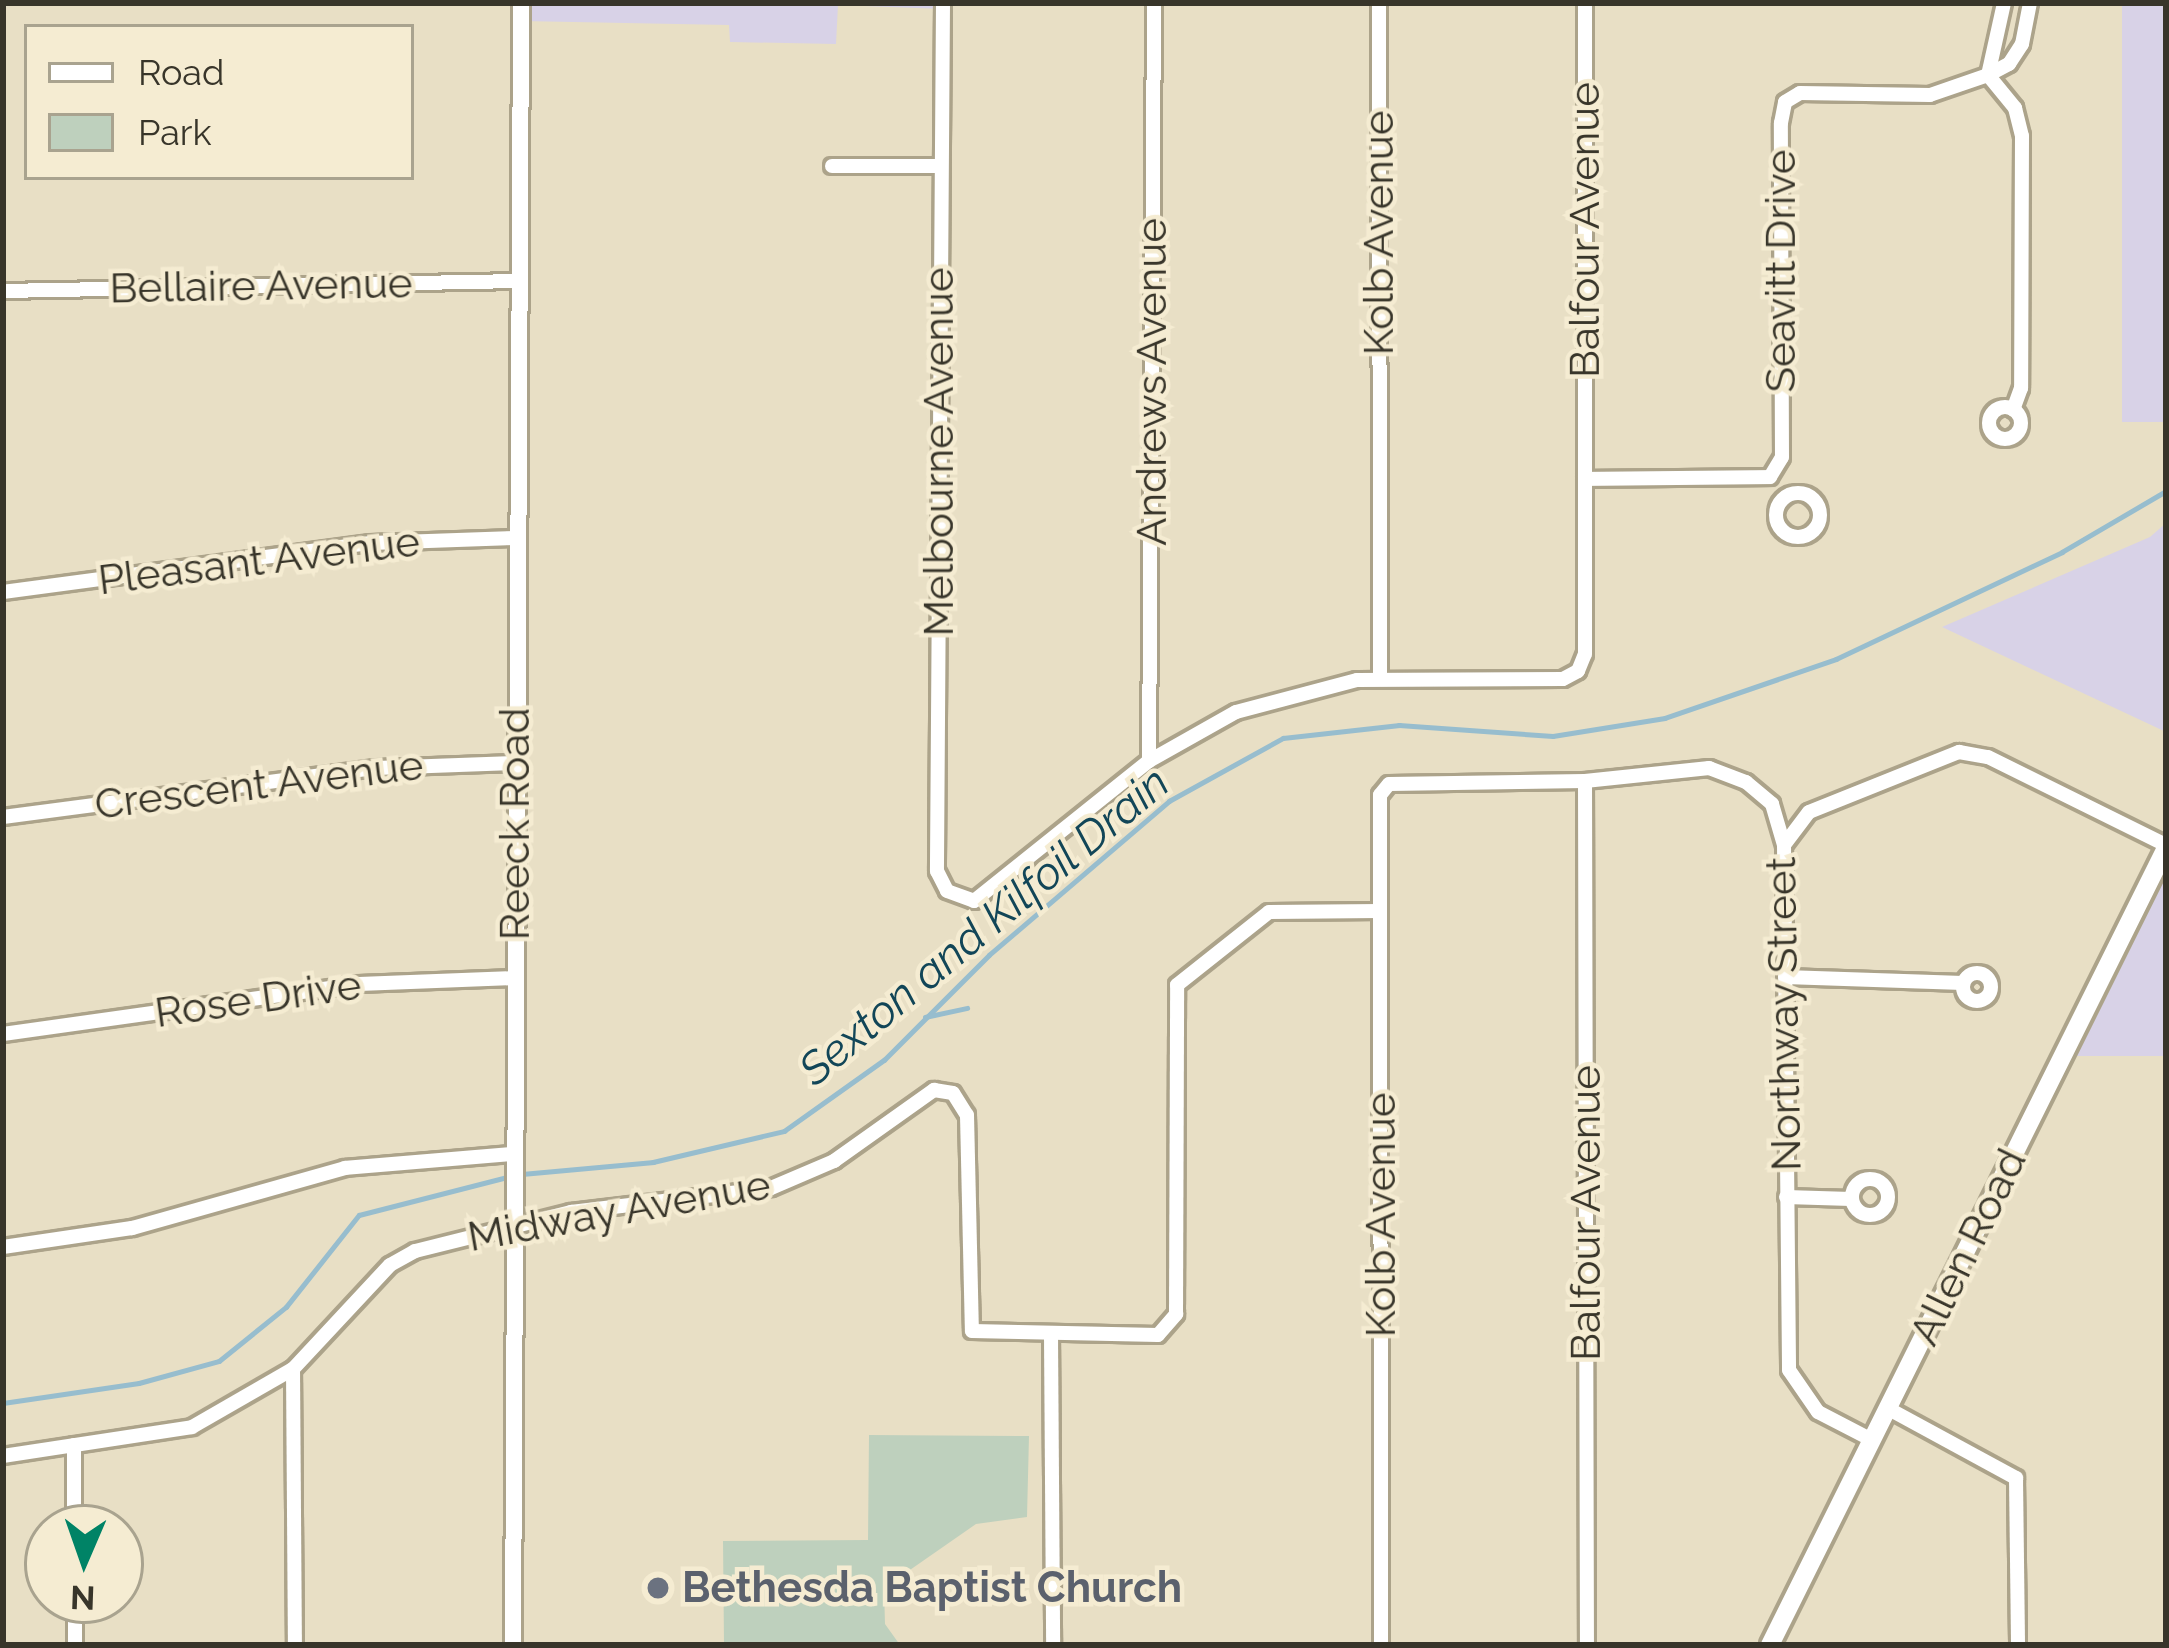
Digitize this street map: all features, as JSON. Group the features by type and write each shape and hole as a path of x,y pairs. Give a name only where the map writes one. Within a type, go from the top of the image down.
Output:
{"main road":[{"name":"Allen Road","path":"1770,1645 2166,847"}],"street":[{"name":"Reeck Road","path":"513,1645 521,3"},
{"name":"Melbourne Avenue","path":"943,3 937,872 952,896 988,897 1149,761"},
{"name":"Andrews Avenue","path":"1149,761 1154,3"},
{"name":"Kolb Avenue","path":"1379,3 1380,679"},
{"name":"Balfour Avenue","path":"1380,679 1563,679 1578,671 1586,654 1585,3"},
{"path":"1988,75 2004,3"},
{"path":"1988,75 2009,64 2022,44 2030,3"},
{"path":"1988,75 2015,108 2022,136 2021,388 2013,410"},
{"name":"Seavitt Drive","path":"1770,478 1782,457 1785,102 1807,93 1946,92 1988,75"},
{"path":"832,166 941,166"},
{"name":"Bellaire Avenue","path":"3,291 519,280"},
{"path":"1586,479 1770,478 1785,497"},
{"name":"Pleasant Avenue","path":"3,592 371,543 517,538"},
{"path":"1149,761 1261,702 1380,679"},
{"path":"1784,845 1809,812 1959,752 1988,757 2166,847"},
{"name":"Crescent Avenue","path":"3,817 376,768 515,763"},
{"name":"Northway Street","path":"1386,787 1586,781 1693,768 1725,772 1772,804 1784,845 1789,1370 1818,1412 1870,1439"},
{"name":"Balfour Avenue","path":"1586,781 1587,1645"},
{"name":"Kolb Avenue","path":"1381,1645 1379,795 1386,787"},
{"path":"1054,1645 1051,1336 1158,1335 1173,1324 1181,978 1269,912 1381,911"},
{"name":"Rose Drive","path":"3,1034 359,984 514,977"},
{"path":"1785,977 1964,983"},
{"name":"Midway Avenue","path":"3,1456 192,1427 293,1369 399,1258 514,1227 772,1188 834,1161 923,1094 945,1090 967,1115 969,1326 986,1335 1051,1336"},
{"path":"3,1247 132,1228 345,1168 513,1157"},
{"path":"1786,1197 1851,1199"},
{"path":"293,1369 295,1645"},
{"path":"1887,1408 2016,1478 2018,1645"},
{"path":"74,1445 74,1504"}],"shaded area":[{"path":"521,3 943,3 943,9 838,5 836,44 730,42 729,25 521,21"},
{"path":"2122,3 2166,3 2166,422 2122,422"},
{"path":"2166,523 2166,732 1942,627 2150,537"},
{"path":"2166,848 2166,1056 2062,1056"}],"green space":[{"path":"869,1435 1029,1436 1027,1517 976,1524 884,1588 885,1624 900,1645 724,1645 723,1541 868,1540"}],"waterway":[{"name":"Sexton and Kilfoil Drain","path":"522,1174 653,1162 784,1131 884,1060 989,955 1169,801 1283,738 1399,725 1553,736 1665,718 1836,659 2062,552 2166,491"},
{"path":"925,1017 967,1008"},
{"name":"Sexton and Kilfoil Drain","path":"3,1403 139,1383 219,1361 286,1307 359,1215 511,1176"}],"place":[{"name":"Bethesda Baptist Church","path":"658,1588"}]}
